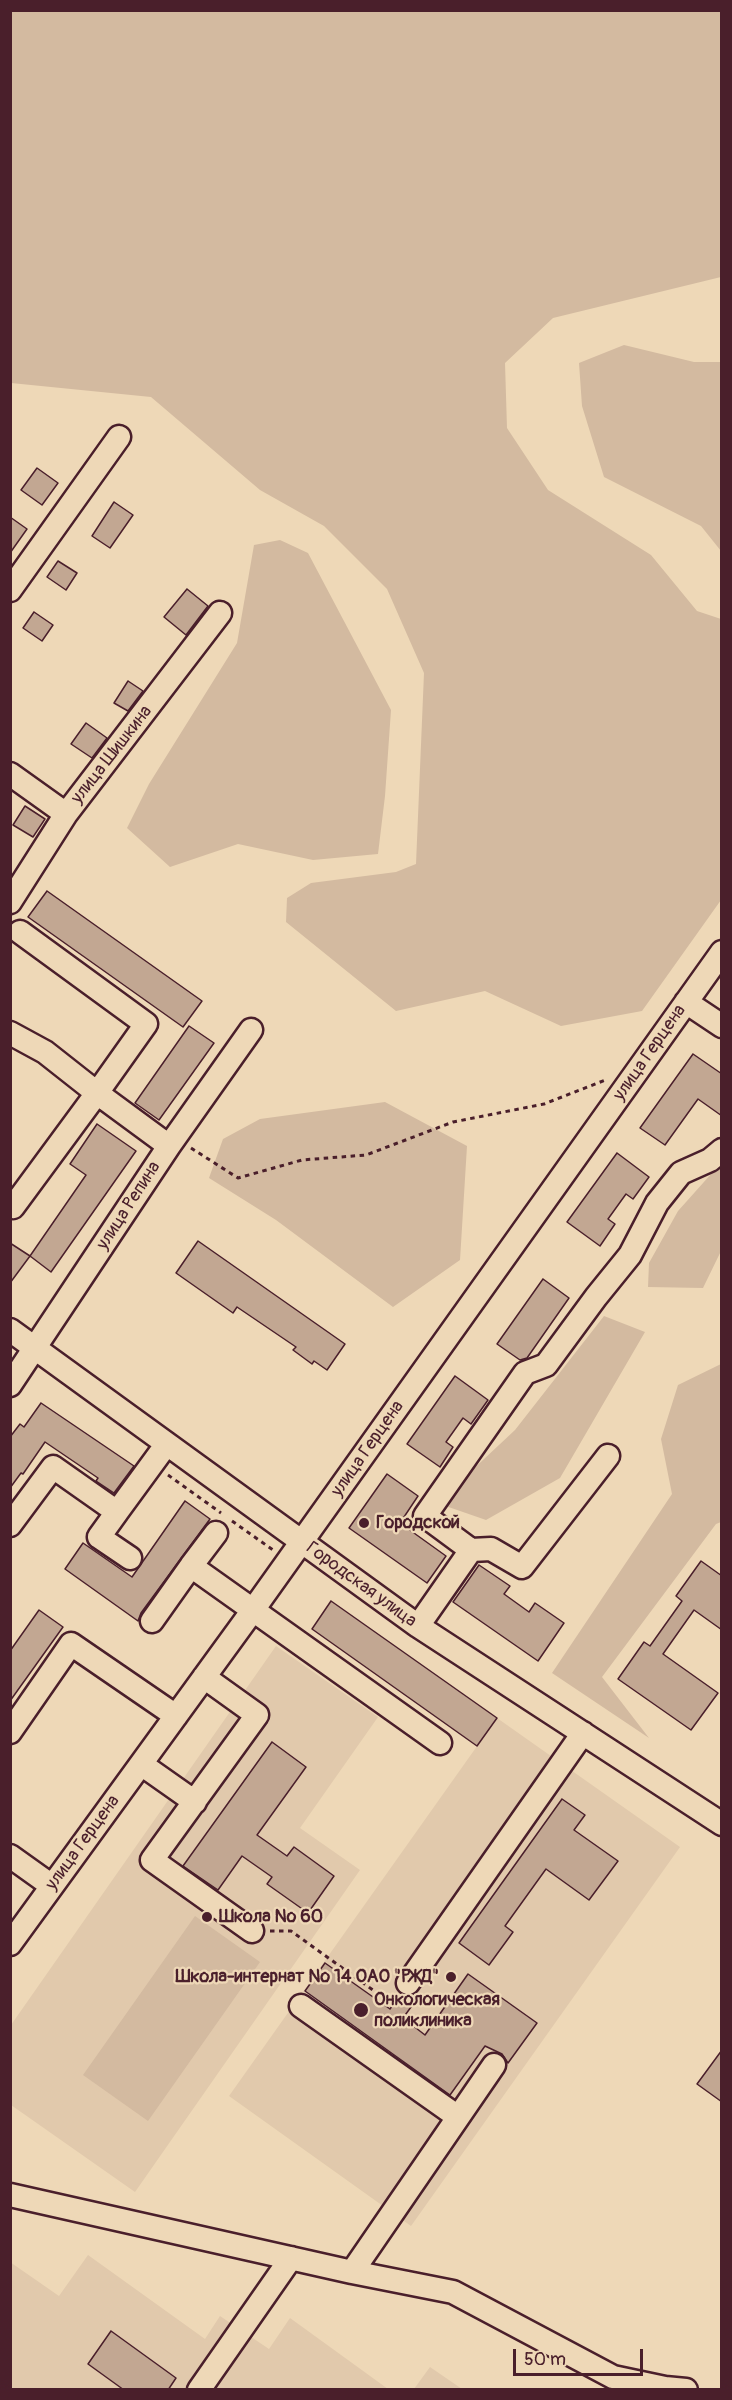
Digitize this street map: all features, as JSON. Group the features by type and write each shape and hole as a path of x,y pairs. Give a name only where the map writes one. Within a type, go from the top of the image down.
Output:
{"street":[{"path":"10,590 119,437"},
{"name":"улица Шишкина","path":"10,902 66,814 220,613"},
{"path":"10,774 66,814"},
{"path":"10,1206 13,1207 146,1024 20,932"},
{"name":"улица Герцена","path":"10,1944 253,1610 722,952"},
{"path":"686,1002 722,1026"},
{"name":"улица Репина","path":"10,1385 169,1146 251,1030"},
{"path":"10,1033 45,1052 169,1146"},
{"path":"608,1456 522,1567 491,1549 471,1550 425,1516 525,1373 546,1365 630,1255 657,1203 681,1173 710,1161 722,1150"},
{"name":"Городская улица","path":"10,1330 418,1626 722,1824"},
{"path":"130,1558 99,1537 166,1445"},
{"path":"10,1525 52,1467 117,1512"},
{"path":"152,1621 216,1533"},
{"path":"418,1626 471,1550"},
{"path":"190,1566 440,1743"},
{"path":"10,1732 71,1644 176,1716"},
{"path":"204,1677 257,1715 152,1860 252,1931"},
{"path":"408,1983 583,1733"},
{"path":"141,1764 195,1802"},
{"path":"10,1856 52,1886"},
{"path":"301,2006 458,2118"},
{"path":"352,2272 494,2065"},
{"path":"10,2195 352,2272 453,2292 613,2377 664,2388 686,2390"},
{"path":"199,2390 291,2258"}],"path":[{"path":"169,1146 188,1146 238,1178 302,1160 366,1155 453,1122 544,1104 604,1079 634,1076"},
{"path":"291,1931 377,1993"}],"shaded area":[{"path":"11,10 721,11 721,277 553,318 505,363 507,428 548,490 651,555 697,611 721,619 721,900 642,1011 561,1026 485,991 396,1011 286,922 287,898 311,883 396,872 416,864 424,673 387,589 324,526 260,490 151,397 11,383"},
{"path":"624,345 694,362 721,362 721,551 701,526 604,477 582,406 579,363"},
{"path":"280,540 308,553 391,710 378,854 313,860 238,844 170,867 127,828 149,784 237,643 254,545"},
{"path":"385,1102 467,1146 460,1260 393,1307 276,1220 209,1178 223,1139 260,1119"},
{"path":"720,1164 721,1251 703,1288 648,1287 649,1263 678,1211"},
{"path":"604,1316 645,1332 560,1478 486,1520 437,1503 515,1430"},
{"path":"721,1364 721,1522 716,1524 602,1677 649,1738 552,1673 672,1494 661,1439 678,1385"},
{"name":"Школа № 60","path":"276,1646 378,1717 300,1828 360,1870 135,2192 11,2105 11,2025"},
{"name":"Школа-интернат № 14 ОАО \"РЖД\"","path":"497,1718 680,1847 411,2226 229,2096"},
{"path":"195,1916 260,1962 148,2121 83,2075"},
{"path":"88,2255 205,2339 220,2316 269,2349 290,2318 388,2389 11,2389 10,2262 59,2296"},
{"path":"430,2367 462,2389 414,2389"}],"building":[{"path":"37,468 58,483 42,505 21,490"},
{"path":"114,502 133,515 110,548 92,536"},
{"path":"10,517 27,529 10,553"},
{"path":"58,561 77,573 66,590 47,577"},
{"path":"187,589 208,606 186,635 164,617"},
{"path":"34,612 53,625 42,641 23,628"},
{"path":"128,681 143,691 128,711 114,703"},
{"path":"86,723 107,738 92,758 71,744"},
{"path":"25,806 45,819 33,837 13,825"},
{"path":"47,891 202,1001 183,1027 28,917"},
{"path":"189,1026 214,1043 159,1120 135,1103"},
{"path":"693,1054 722,1074 722,1116 698,1099 665,1145 640,1128"},
{"path":"97,1124 136,1151 51,1272 30,1256 86,1175 70,1164"},
{"path":"617,1153 649,1177 633,1199 626,1194 608,1219 615,1224 600,1246 567,1222"},
{"path":"198,1241 345,1344 327,1370 314,1361 312,1364 293,1350 296,1347 237,1307 233,1313 176,1273"},
{"path":"10,1243 30,1256 10,1283"},
{"path":"543,1279 569,1298 527,1358 520,1360 497,1344"},
{"path":"455,1376 488,1400 471,1424 463,1418 446,1442 453,1447 440,1467 407,1444"},
{"path":"41,1403 134,1466 114,1493 96,1481 98,1478 45,1442 23,1474 21,1473 10,1488 10,1437 20,1424 24,1427"},
{"path":"387,1474 418,1496 400,1523 446,1556 427,1583 349,1528"},
{"path":"185,1501 210,1519 141,1613 138,1621 65,1569 83,1543 132,1577"},
{"path":"701,1561 722,1576 722,1630 694,1610 663,1654 718,1693 691,1730 618,1679 644,1642 650,1646 682,1601 676,1596"},
{"path":"479,1565 510,1586 504,1594 529,1612 535,1603 564,1623 538,1661 453,1602"},
{"path":"331,1601 497,1718 477,1746 312,1629"},
{"path":"39,1610 63,1627 10,1701 10,1651"},
{"path":"272,1742 306,1767 257,1835 287,1856 294,1847 334,1876 308,1913 267,1884 272,1877 242,1856 218,1890 183,1866"},
{"path":"562,1799 585,1815 574,1830 618,1861 589,1900 546,1869 505,1926 513,1932 489,1965 459,1943"},
{"path":"325,1963 390,2009 398,1997 411,2007 403,2018 425,2035 468,1974 537,2023 508,2063 502,2054 485,2046 450,2095 305,1991"},
{"path":"722,2050 722,2102 697,2084"},
{"path":"111,2331 176,2378 168,2390 124,2390 88,2364"}],"place":[{"name":"Городской","path":"364,1523"},
{"name":"Школа № 60","path":"207,1917"},
{"name":"Школа-интернат № 14 ОАО \"РЖД\"","path":"451,1977"},
{"name":"Онкологическая поликлиника","path":"361,2010"}]}
